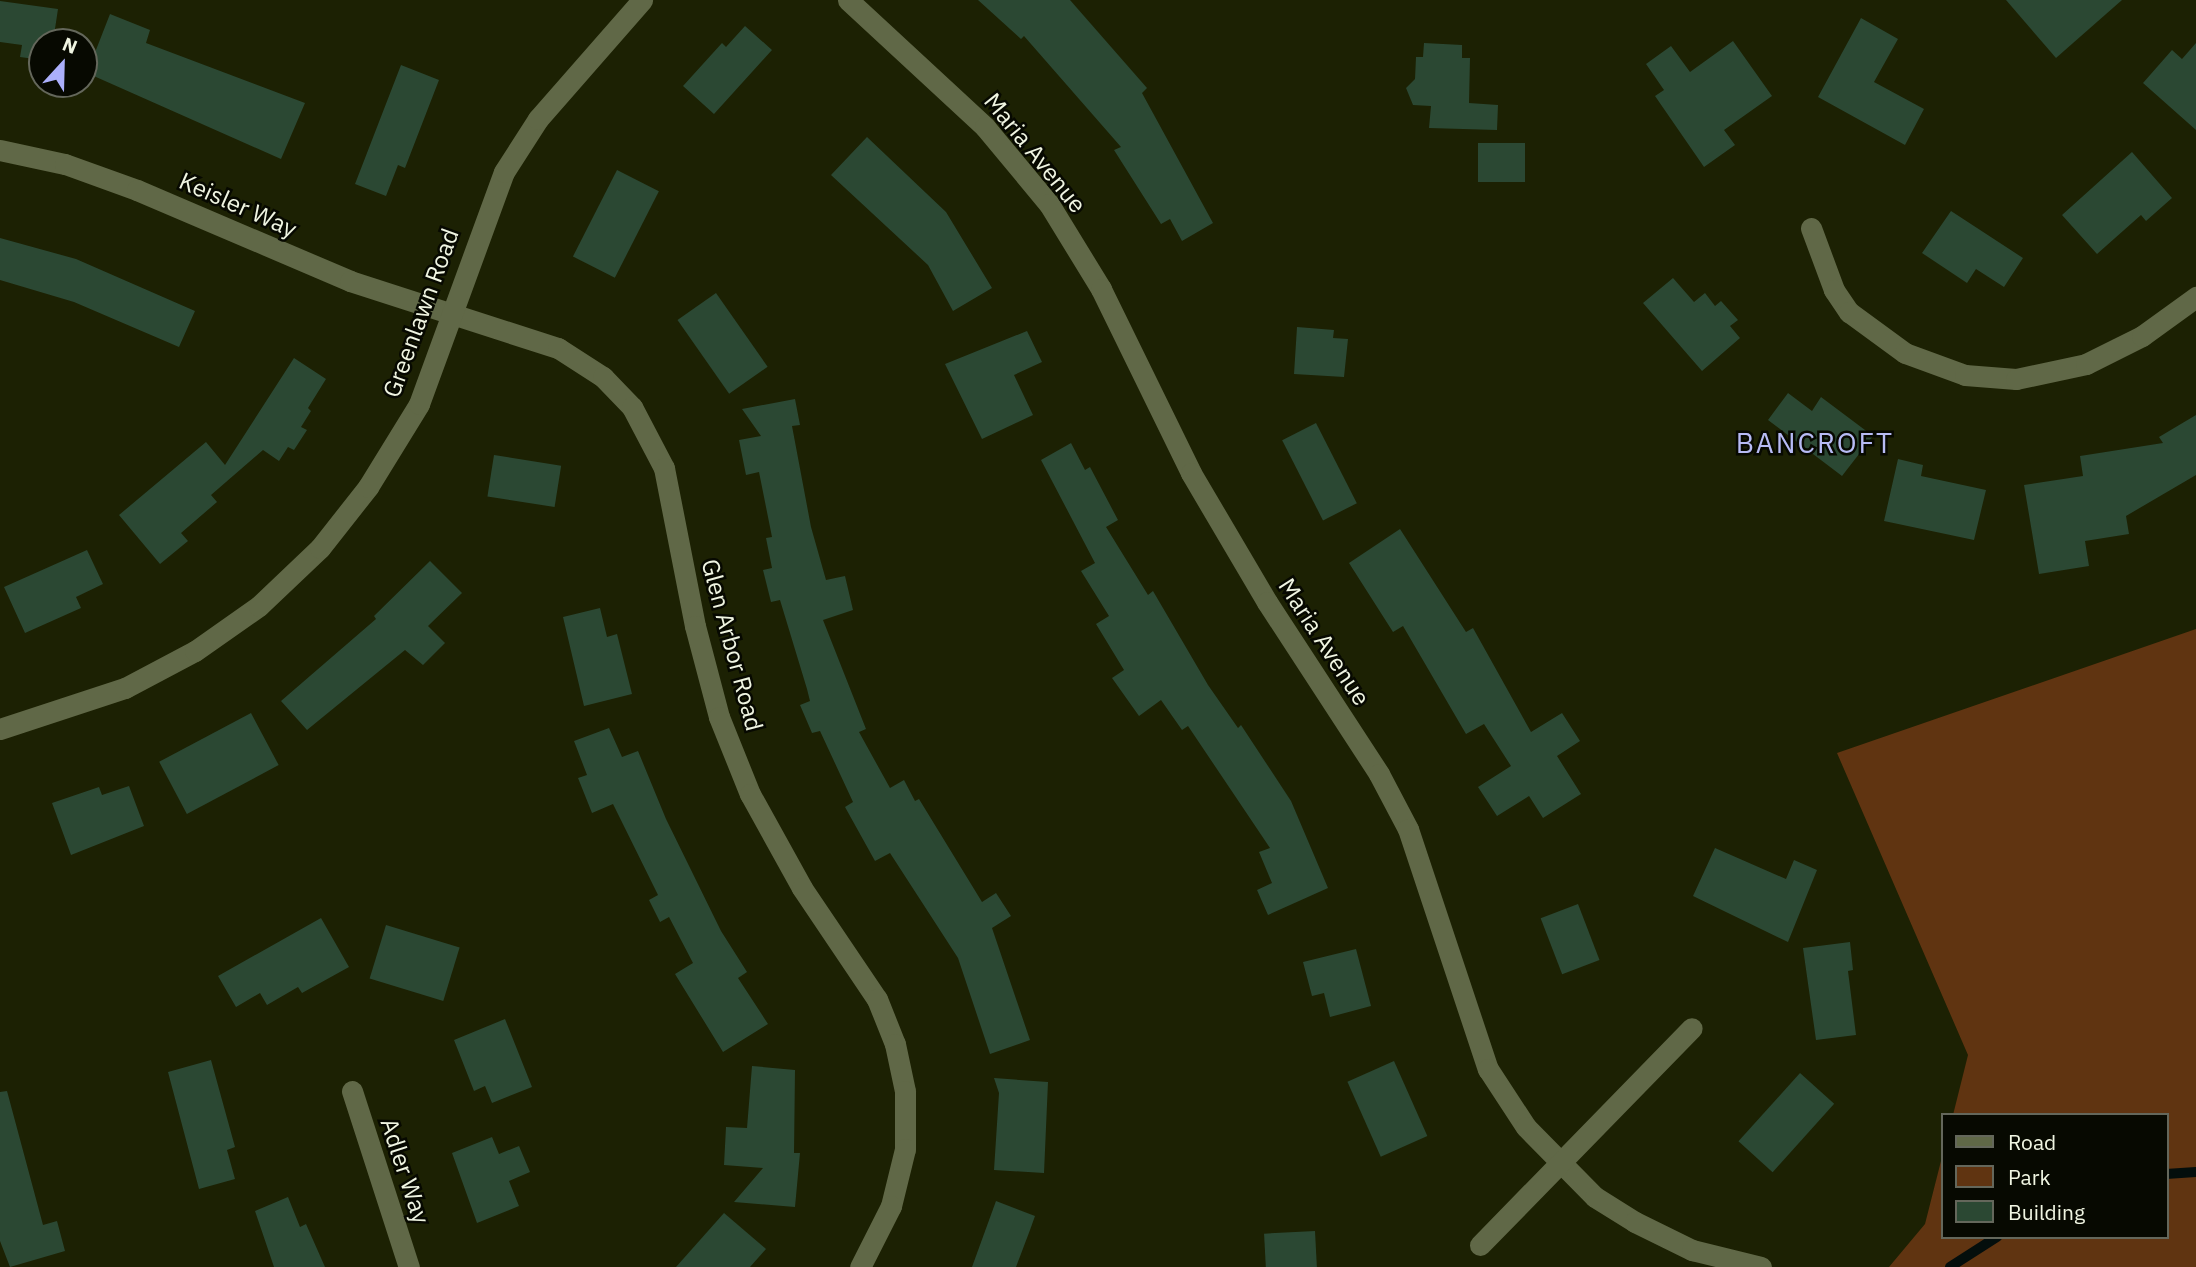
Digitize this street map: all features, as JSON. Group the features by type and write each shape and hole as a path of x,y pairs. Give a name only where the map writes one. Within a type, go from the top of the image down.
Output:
{"street":[{"name":"Greenlawn Road","path":"0,729 125,688 195,651 259,606 320,548 368,488 419,404 504,172 538,119 642,0"},
{"name":"Maria Avenue","path":"848,0 985,127 1055,214 1101,289 1191,473 1267,602 1379,774 1408,829 1488,1069 1526,1127 1595,1197 1635,1223 1692,1250 1760,1267"},
{"name":"Keisler Way","path":"0,150 65,164 137,190 299,261 454,314"},
{"path":"1811,228 1835,290 1849,313 1905,353 1965,374 2015,379 2086,365 2142,336 2196,297"},
{"name":"Glen Arbor Road","path":"454,314 558,348 583,362 621,393 654,443 664,468 695,626 716,704 750,794 802,888 877,999 895,1044 905,1091 905,1149 891,1206 860,1267"},
{"path":"1480,1245 1692,1028"},
{"name":"Adler Way","path":"352,1091 409,1267"}],"green space":[{"path":"2196,629 2196,1267 1889,1267 1925,1224 1940,1165 1940,1239 2168,1239 2168,1113 1954,1113 1968,1055 1837,753"}],"building":[{"path":"978,0 1070,0 1147,88 1142,93 1213,223 1182,241 1170,219 1161,224 1114,150 1121,147 1024,36 1021,39"},
{"path":"2006,0 2122,0 2056,58"},
{"path":"0,1 58,9 55,28 28,28 28,58 20,57 22,45 0,42"},
{"path":"110,14 150,30 146,43 305,103 281,159 98,78 98,45"},
{"path":"1861,18 1898,39 1874,82 1924,109 1905,145 1818,97"},
{"path":"745,26 772,50 714,114 683,86 722,43 726,47"},
{"path":"1733,41 1772,96 1724,130 1735,145 1704,167 1655,96 1664,90 1646,64 1671,46 1690,72"},
{"path":"1424,43 1462,45 1462,58 1470,58 1469,103 1498,105 1497,130 1429,128 1431,106 1413,105 1406,88 1415,79 1416,57 1423,57"},
{"path":"2196,43 2196,130 2143,83 2172,50 2182,59"},
{"path":"401,65 439,80 405,168 398,165 386,196 355,184"},
{"path":"867,137 946,212 992,288 953,311 928,265 831,175"},
{"path":"1478,143 1525,143 1525,182 1478,182"},
{"path":"2132,152 2172,198 2146,221 2141,215 2097,254 2062,215"},
{"path":"617,170 659,191 615,278 573,256"},
{"path":"1951,211 2023,258 2004,287 1976,269 1967,283 1922,253"},
{"path":"0,238 76,259 195,311 179,347 74,302 0,280"},
{"path":"1673,278 1694,302 1705,293 1715,306 1721,301 1738,320 1730,326 1740,338 1702,371 1643,303"},
{"path":"716,293 768,367 729,394 677,320"},
{"path":"1297,327 1334,330 1333,338 1348,339 1344,377 1294,374"},
{"path":"1027,331 1042,362 1014,375 1033,415 982,439 945,364"},
{"path":"294,358 326,379 308,408 311,411 301,427 307,430 294,450 288,447 279,461 263,450 211,495 217,502 181,533 188,541 160,564 119,515 206,442 225,465"},
{"path":"1788,393 1812,411 1821,397 1873,436 1842,476 1768,420"},
{"path":"795,399 800,425 792,426 811,527 826,580 845,576 853,610 823,620 866,729 859,732 890,788 904,780 915,801 919,799 982,902 996,893 1011,916 992,928 1030,1040 990,1054 958,958 890,853 875,861 845,807 853,802 820,731 812,733 800,705 810,701 807,689 780,600 771,602 763,570 772,568 766,538 772,537 759,472 746,475 739,440 761,436 742,409"},
{"path":"2196,415 2196,475 2126,516 2129,534 2085,541 2089,566 2039,574 2024,485 2083,476 2080,456 2163,443 2159,437"},
{"path":"1316,423 1357,503 1323,520 1282,440"},
{"path":"1071,443 1085,470 1090,467 1118,520 1106,527 1148,595 1153,591 1208,685 1238,728 1241,725 1291,801 1328,888 1268,915 1257,890 1272,883 1259,852 1270,848 1188,726 1182,730 1161,700 1139,716 1112,678 1124,670 1096,624 1109,616 1081,571 1095,563 1041,460"},
{"path":"494,455 561,466 555,507 487,496"},
{"path":"1898,459 1923,465 1921,476 1986,490 1974,540 1884,521"},
{"path":"1400,529 1466,632 1473,628 1531,732 1562,713 1580,741 1557,756 1581,794 1543,818 1529,796 1497,816 1478,787 1511,766 1484,724 1466,734 1403,626 1393,632 1349,563"},
{"path":"87,550 103,584 76,597 81,608 25,633 4,587"},
{"path":"430,561 462,593 428,626 445,643 423,665 405,650 307,730 281,701 376,619 374,616"},
{"path":"600,608 607,637 617,634 632,694 584,706 563,617"},
{"path":"251,713 279,765 187,814 159,762"},
{"path":"609,728 622,757 638,751 666,819 721,931 747,972 738,978 768,1024 723,1052 675,974 693,963 669,917 660,922 649,900 658,895 613,804 592,813 578,778 587,775 574,741"},
{"path":"129,786 144,826 71,855 52,803 99,787 102,795"},
{"path":"1715,848 1786,879 1794,860 1817,870 1788,942 1693,896"},
{"path":"1578,904 1600,960 1562,974 1541,918"},
{"path":"321,918 349,967 302,993 298,987 267,1005 260,993 236,1007 218,976"},
{"path":"386,925 460,948 443,1001 370,979"},
{"path":"1850,942 1853,970 1848,971 1856,1035 1816,1040 1803,948"},
{"path":"1356,949 1371,1006 1330,1017 1324,993 1312,996 1303,962"},
{"path":"505,1019 532,1087 492,1103 485,1086 474,1091 454,1040"},
{"path":"211,1060 235,1147 227,1150 235,1179 199,1189 168,1072"},
{"path":"1394,1061 1427,1136 1381,1157 1347,1082"},
{"path":"752,1066 795,1070 794,1153 800,1153 795,1207 734,1202 763,1168 724,1165 726,1127 747,1128"},
{"path":"1800,1073 1834,1104 1773,1172 1738,1141"},
{"path":"994,1078 1048,1082 1044,1173 994,1170 999,1093"},
{"path":"7,1091 43,1225 57,1221 65,1251 10,1267 0,1241 0,1092"},
{"path":"492,1137 499,1154 519,1146 530,1172 509,1181 519,1206 477,1223 452,1153"},
{"path":"288,1197 300,1227 306,1224 325,1267 274,1267 255,1211"},
{"path":"996,1201 1035,1216 1030,1230 1016,1267 972,1267"},
{"path":"724,1213 766,1249 750,1267 676,1267"},
{"path":"1315,1231 1317,1267 1266,1267 1264,1234"}],"waterway":[{"path":"2168,1174 2196,1172"},
{"path":"1950,1267 1994,1239"}],"district":[{"name":"BANCROFT","path":"1815,443"}]}
